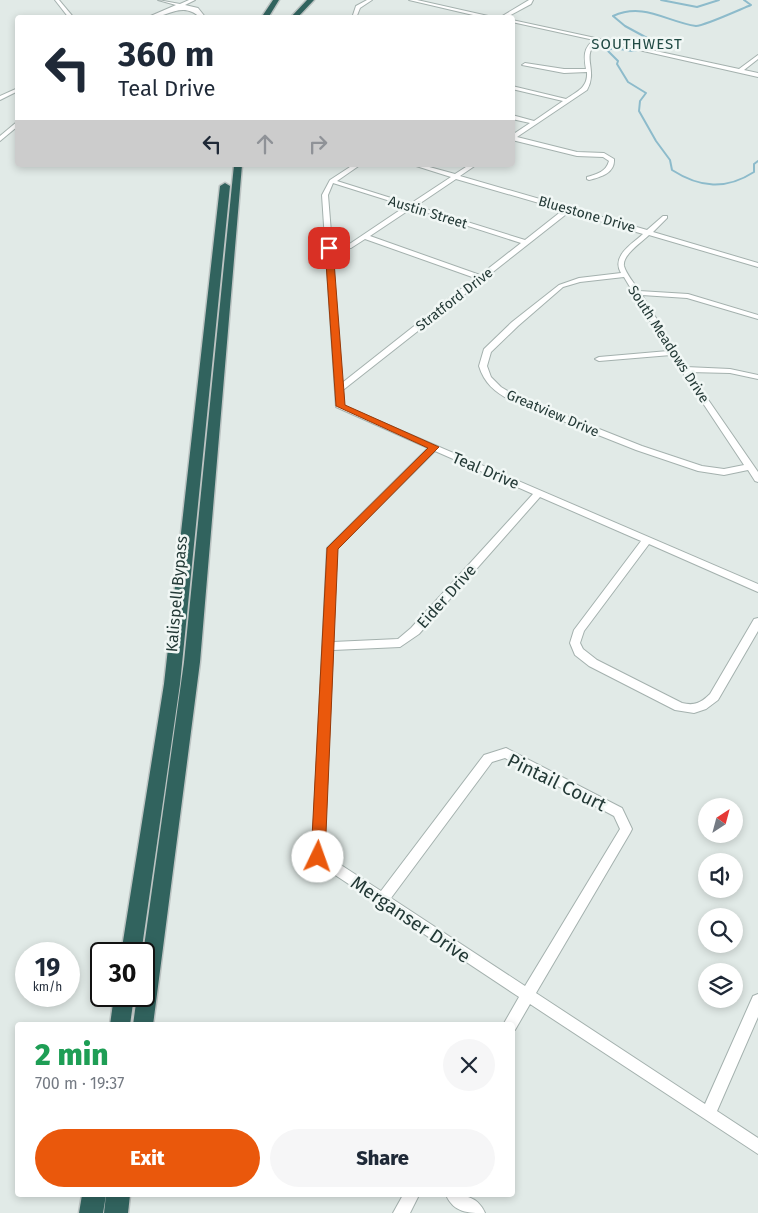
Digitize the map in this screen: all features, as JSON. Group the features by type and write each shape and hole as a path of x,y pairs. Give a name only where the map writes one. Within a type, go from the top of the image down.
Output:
{"highway":[{"path":"266,15 276,0"},
{"path":"274,15 284,0"},
{"path":"296,15 311,0"},
{"name":"Kalispell Bypass","path":"133,942 172,684 228,167"},
{"name":"Kalispell Bypass","path":"143,1022 192,662 238,167"},
{"path":"120,1022 122,1007"},
{"path":"91,1213 94,1197"},
{"path":"116,1213 118,1197"}],"street":[{"path":"56,0 69,15"},
{"path":"160,0 196,9 201,15"},
{"path":"155,15 193,0"},
{"path":"355,15 358,7 370,0"},
{"path":"411,0 481,15"},
{"path":"507,15 529,3 531,0"},
{"path":"515,22 758,75"},
{"path":"515,137 568,101 589,84 586,51 589,44 599,39"},
{"path":"740,71 758,56"},
{"path":"525,65 564,71 589,70"},
{"path":"515,88 568,101"},
{"path":"0,98 15,90"},
{"path":"515,118 536,123"},
{"path":"0,139 15,126"},
{"path":"515,139 569,153 604,156 612,160 612,165 604,173 589,178"},
{"path":"332,181 354,167"},
{"name":"Bluestone Drive","path":"423,167 758,265"},
{"path":"329,248 349,247 470,167"},
{"name":"Austin Street","path":"332,181 525,242"},
{"name":"Teal Drive","path":"332,181 325,196 340,406 758,588"},
{"name":"Stratford Drive","path":"339,389 568,209"},
{"name":"South Meadows Drive","path":"665,216 622,258 620,264 624,275 673,353 758,479"},
{"path":"365,237 481,278"},
{"name":"Greatview Drive","path":"624,275 578,280 556,289 487,351 482,366 489,380 496,388 513,398 685,464 716,472 750,467"},
{"path":"636,293 688,296 758,317"},
{"path":"599,359 673,353"},
{"path":"684,369 730,371 758,377"},
{"name":"Merganser Drive","path":"434,447 332,548 318,857 526,996 758,1147"},
{"name":"Eider Drive","path":"328,646 400,644 415,631 539,493"},
{"path":"647,540 579,630 575,643 583,656 679,707 693,710 705,705 714,697 758,622"},
{"name":"Pintail Court","path":"382,900 488,758 506,753 618,812 626,829 526,996"},
{"path":"512,1022 526,996"},
{"path":"708,1114 758,1001"},
{"path":"401,1213 410,1197"},
{"path":"457,1197 477,1213"}],"waterway":[{"path":"661,0 697,7 719,0"},
{"path":"744,0 751,5 696,26 645,12 624,12 613,16 625,26 649,39 651,47 632,51 614,48 607,50 618,61 617,64 628,82 646,93 640,101 639,111 656,141 670,160 672,170 682,176 703,183 723,184 744,178 754,172 754,164 758,161"}],"district":[{"name":"SOUTHWEST","path":"637,44"}],"route":[{"path":"318,857 332,548 434,447 340,406 329,248"}]}
